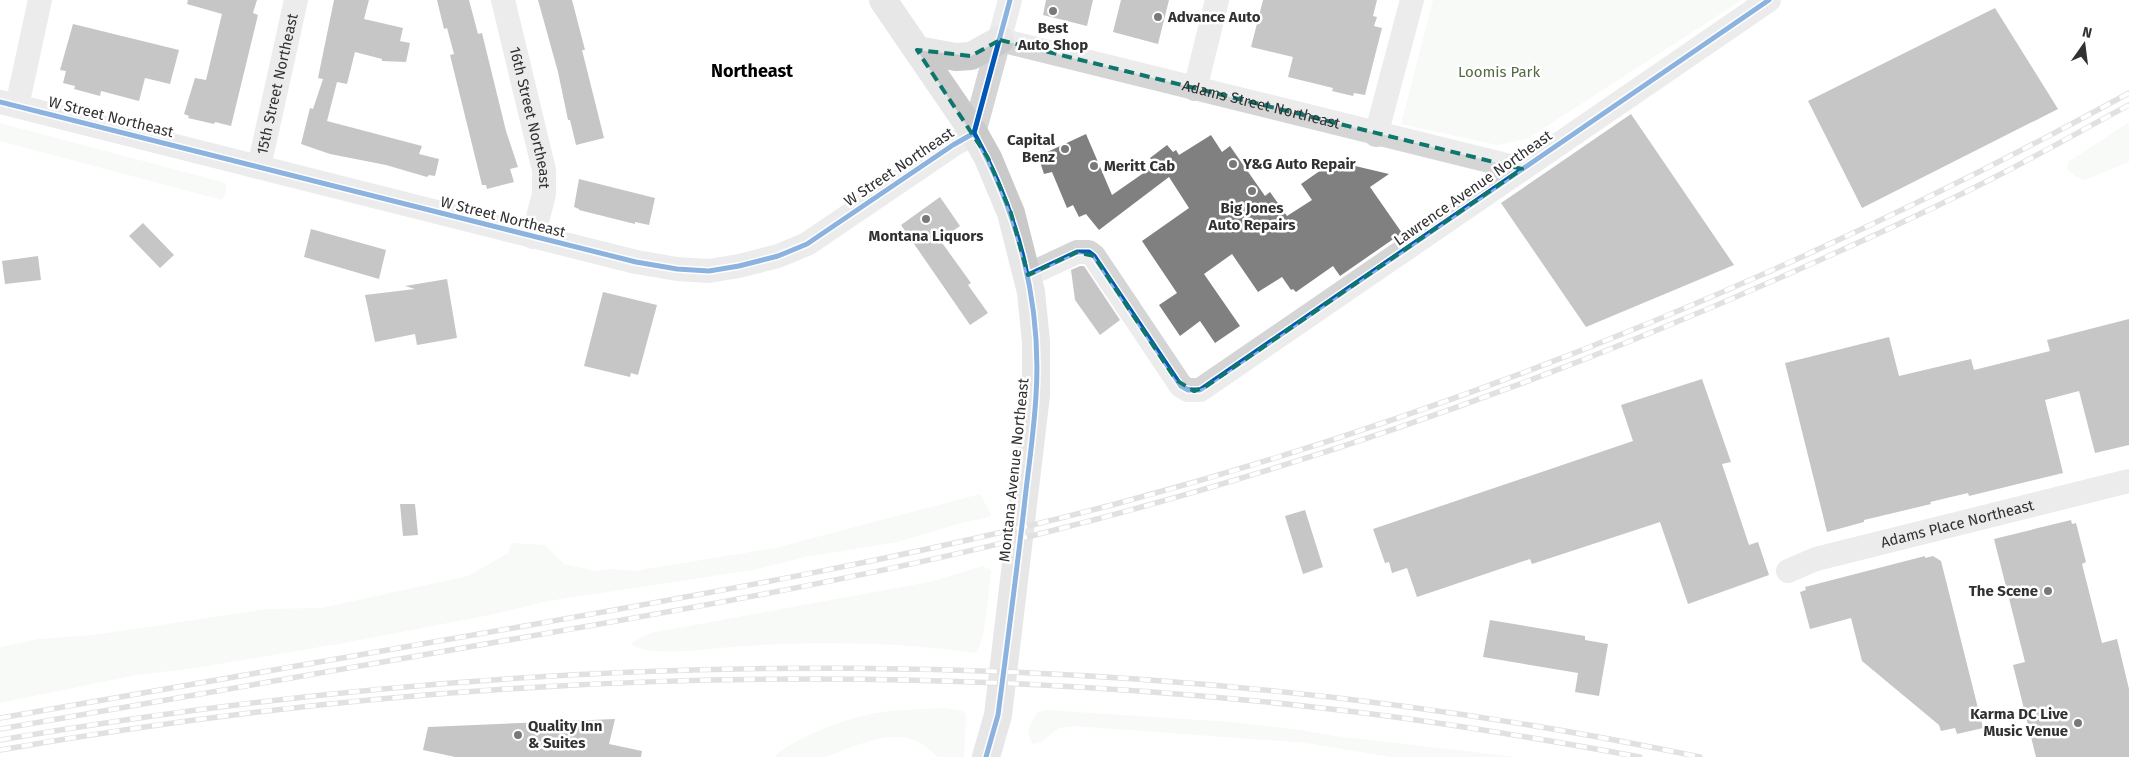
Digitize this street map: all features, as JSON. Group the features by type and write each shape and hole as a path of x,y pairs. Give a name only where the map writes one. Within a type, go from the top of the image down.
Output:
{"main road":[{"name":"Montana Avenue Northeast","path":"883,0 974,133 988,158 1004,194 1028,274 1036,342 1036,395 998,715 986,757"},
{"path":"917,50 956,57 971,56 1000,40"},
{"name":"Montana Avenue Northeast","path":"998,715 1003,757"}],"street":[{"path":"9,104 40,0"},
{"name":"15th Street Northeast","path":"259,167 296,0"},
{"name":"16th Street Northeast","path":"503,0 544,170 544,194 533,237"},
{"path":"974,133 1010,0"},
{"path":"1195,89 1217,0"},
{"path":"1376,134 1412,0"},
{"name":"Lawrence Avenue Northeast","path":"1028,274 1077,252 1083,251 1094,256 1176,380 1188,390 1200,390 1769,0"},
{"name":"Adams Street Northeast","path":"1000,40 1522,169"},
{"name":"W Street Northeast","path":"9,104 636,262 677,269 709,270 759,262 807,244 953,145 974,133"},
{"name":"Adams Place Northeast","path":"1788,571 1816,559 2129,481"}],"highlighted area":[{"path":"1000,40 1522,169 1205,387 1194,391 1176,380 1094,256 1077,252 1028,275 1011,213 988,158 917,50 971,56"}],"green space":[{"name":"Loomis Park","path":"1433,0 1742,0 1527,139 1497,145 1401,124"},
{"path":"2129,122 2129,162 2085,180 2075,176 2067,169 2068,162"},
{"path":"0,123 226,183 226,192 222,200 0,141"},
{"path":"980,494 991,514 990,517 961,523 898,542 805,557 753,570 548,601 490,615 344,643 196,668 136,675 0,703 0,647 39,639 93,635 267,609 321,608 468,576 508,553 512,543 545,545 564,564 597,571 614,569 634,571 775,548"},
{"path":"983,566 991,570 985,626 976,653 912,646 848,643 783,644 686,651 658,651 646,650 631,643 650,633 929,582"},
{"path":"946,708 963,711 966,715 964,757 937,757 927,747 916,741 894,737 871,741 824,757 774,757 795,742 822,729 865,715 911,709"},
{"path":"1046,710 1231,722 1517,757 1391,757 1306,743 1074,726 1059,728 1041,742 1033,744 1029,735 1029,728 1038,712"}],"building":[{"path":"188,0 257,0 253,13 258,15 231,126 188,118 189,116 184,114 195,78 206,80 222,14 187,4"},
{"path":"334,0 369,0 364,19 403,28 400,41 410,43 406,62 382,61 382,59 355,52 347,84 337,82 327,121 422,146 419,154 439,159 435,176 429,175 427,177 386,165 330,154 301,144 310,108 313,109 323,79 318,78"},
{"path":"437,0 469,0 478,34 482,33 506,131 518,167 510,169 514,182 487,189 486,185 482,185 450,55 454,54 447,28 444,29"},
{"path":"538,0 572,0 585,50 582,50 604,138 576,145"},
{"path":"1046,0 1093,0 1087,26 1043,15"},
{"path":"1121,0 1169,0 1158,44 1113,32"},
{"path":"1263,0 1377,0 1373,16 1377,17 1374,26 1382,28 1365,95 1354,93 1353,96 1332,91 1333,88 1288,77 1293,57 1251,47"},
{"path":"1995,8 2058,109 1862,208 1808,101"},
{"path":"73,24 179,50 170,84 145,78 139,101 101,91 100,96 74,89 75,86 63,83 66,71 60,70"},
{"path":"1631,114 1734,265 1586,327 1501,203"},
{"path":"1086,134 1112,195 1155,165 1150,158 1167,145 1173,152 1176,150 1179,155 1211,135 1222,152 1230,146 1265,196 1270,192 1287,216 1312,200 1301,184 1334,161 1389,174 1370,187 1402,233 1340,276 1333,266 1296,292 1293,289 1291,290 1282,277 1258,292 1232,254 1204,274 1240,326 1215,343 1200,321 1180,336 1159,305 1177,293 1142,241 1189,208 1169,177 1099,230 1086,214 1079,217 1073,205 1067,208 1052,172 1044,174 1040,162 1047,159 1045,153"},
{"path":"579,179 655,198 649,225 635,222 635,224 579,210 574,207"},
{"path":"940,197 960,226 940,240 971,283 968,285 988,313 970,325 901,225"},
{"path":"143,223 174,255 160,268 129,236"},
{"path":"311,229 386,250 379,279 304,257"},
{"path":"38,256 41,280 5,284 2,261"},
{"path":"1084,266 1120,320 1100,335 1075,300 1071,270"},
{"path":"447,279 457,338 417,345 415,334 375,342 365,295 415,289 405,286"},
{"path":"603,292 657,305 638,375 631,373 630,377 584,366"},
{"path":"2129,319 2129,445 2095,453 2079,391 2045,400 2063,473 1969,496 1968,493 1930,502 1931,504 1864,520 1864,522 1827,532 1785,363 1889,337 1899,376 1971,359 1974,370 2050,351 2047,340"},
{"path":"1702,379 1731,462 1722,464 1749,545 1758,542 1769,575 1688,604 1660,522 1532,564 1530,559 1417,597 1407,568 1392,573 1389,562 1385,563 1373,529 1633,441 1621,405"},
{"path":"400,504 415,504 418,535 403,536"},
{"path":"1305,510 1323,567 1303,574 1285,516"},
{"path":"2071,520 2072,524 2076,523 2086,562 2082,564 2102,643 2117,639 2129,689 2129,757 2036,757 2013,665 2025,662 1994,539"},
{"path":"1925,556 1925,558 1933,556 1941,561 1983,728 1957,734 1955,728 1941,731 1939,725 1862,661 1851,618 1810,629 1800,592 1806,590 1805,587"},
{"path":"1490,620 1585,636 1585,640 1608,644 1599,696 1575,692 1578,673 1483,657"},
{"name":"Quality Inn & Suites","path":"615,719 609,744 642,751 641,757 455,757 423,750 428,727"}],"railway":[{"path":"0,718 747,586 822,571 1048,521 1254,465 1383,423 1511,377 1638,328 1763,274 1887,217 2009,157 2129,93"},
{"path":"0,729 635,618 842,579 1047,532 1233,481 1418,421 1599,354 1688,317 1777,279 1946,202 2129,105"},
{"path":"0,740 211,708 424,685 637,672 851,668 1065,675 1278,691 1490,719 1700,757"},
{"path":"0,750 163,724 326,704 490,690 655,682 820,679 985,682 1149,692 1313,707 1477,729 1640,757"}],"cycle path":[{"path":"974,133 1010,0"},
{"path":"1028,275 1077,252 1089,252 1094,256 1181,386 1188,390 1200,390 1769,0"},
{"path":"0,102 636,262 677,269 709,271 778,256 807,244 953,145 974,133"},
{"path":"974,133 990,163 1015,227 1031,293 1037,361 1032,437 998,715 986,757"}],"place":[{"name":"Best Auto Shop","path":"1053,11"},
{"name":"Advance Auto","path":"1158,17"},
{"name":"Capital Benz","path":"1065,149"},
{"name":"Y&G Auto Repair","path":"1233,164"},
{"name":"Meritt Cab","path":"1094,166"},
{"name":"Big Jones Auto Repairs","path":"1252,191"},
{"name":"Montana Liquors","path":"926,219"},
{"name":"The Scene","path":"2048,591"},
{"name":"Karma DC Live Music Venue","path":"2078,723"},
{"name":"Quality Inn & Suites","path":"518,735"}],"district":[{"name":"Northeast","path":"752,71"}]}
